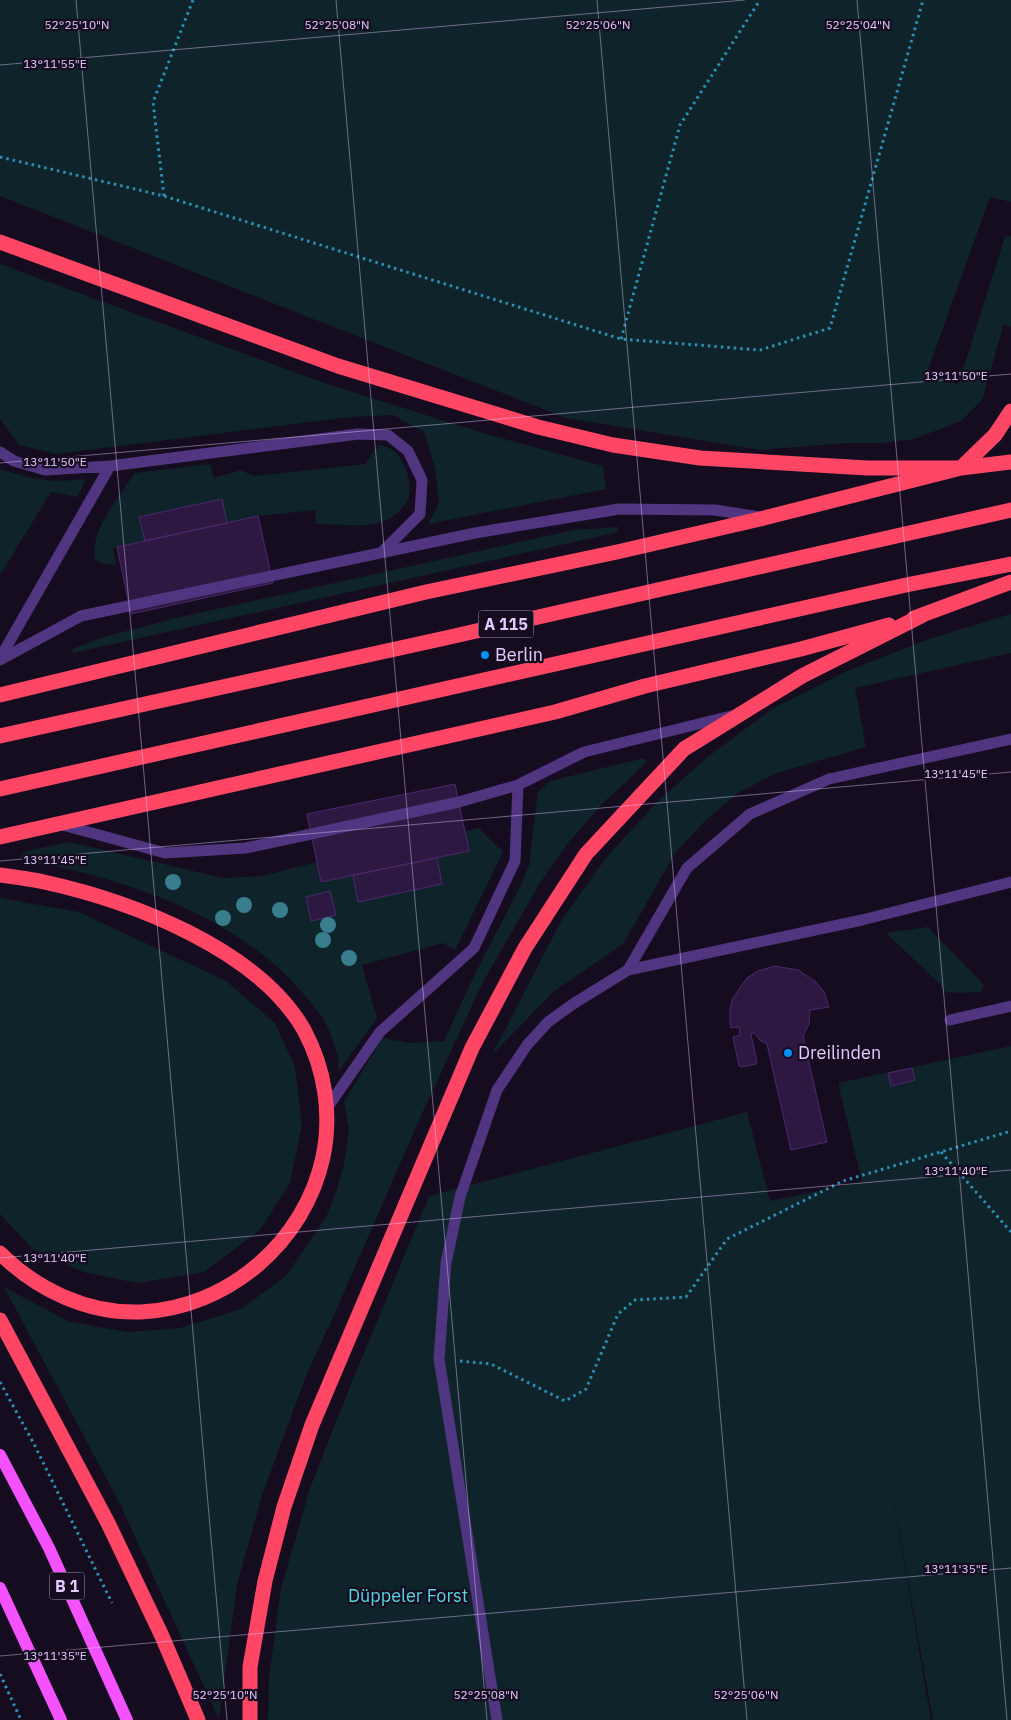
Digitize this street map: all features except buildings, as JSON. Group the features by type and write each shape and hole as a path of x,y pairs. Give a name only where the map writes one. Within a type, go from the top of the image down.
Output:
{"highway":[{"path":"0,242 338,366 538,427 613,446 700,458 867,468 961,468 1011,462"},
{"path":"0,695 426,592 617,552 764,518 961,468 996,435 1011,411"},
{"name":"A 115","path":"0,736 460,635 1011,510"},
{"path":"0,789 887,590 1011,564"},
{"path":"0,837 555,712 644,686 802,649 923,615 1011,582"},
{"path":"250,1720 250,1668 265,1581 284,1507 312,1426 472,1048 525,948 586,854 684,749 802,676 923,615"},
{"path":"0,875 70,888 133,909 166,922 241,964 270,988 288,1008 304,1031 316,1058 327,1108 326,1140 320,1169 307,1204 280,1245 242,1278 222,1290 195,1301 150,1311 118,1311 94,1307 46,1289 26,1276 0,1253"},
{"path":"0,1320 108,1523 161,1634 198,1720"}],"main road":[{"name":"B 1","path":"0,1455 49,1548 127,1720"},
{"path":"0,1588 61,1720"}],"lane":[{"path":"0,452 14,461 45,470 110,466 358,434 388,435 408,450 422,480 420,514 381,552"},
{"path":"0,659 110,466"},
{"path":"0,659 80,616 475,532 619,508 715,510 764,518"},
{"path":"57,824 166,854 246,848 459,802 518,785 584,752 742,714"},
{"path":"628,970 687,868 750,814 829,779 1011,739"},
{"path":"327,1108 380,1032 474,948 515,861 518,785"},
{"path":"497,1720 439,1359 446,1262 460,1197 497,1090 527,1045 548,1022 628,970 862,920 1011,882"},
{"path":"950,1020 1011,1006"}],"path":[{"path":"164,196 153,102 193,0"},
{"path":"621,339 680,126 760,0"},
{"path":"0,157 164,196 621,339 760,350 830,328 918,12 923,0"},
{"path":"439,1359 491,1364 565,1401 586,1390 618,1314 636,1300 686,1297 727,1239 843,1180 1011,1131"},
{"path":"942,1152 1011,1232"},
{"path":"0,1382 34,1444 112,1603"},
{"path":"0,1674 21,1720"}],"green space":[{"path":"0,0 1011,0 1011,202 990,197 928,370 958,385 1005,237 1011,236 1011,327 1004,324 982,400 961,421 914,439 883,443 847,443 760,450 566,418 0,196"},
{"path":"0,264 324,383 483,433 603,466 606,489 428,524 439,503 435,467 424,432 393,415 350,417 57,454 19,445 0,419"},
{"path":"378,445 388,447 399,457 406,470 410,486 410,493 406,503 397,513 386,520 368,525 316,524 315,510 258,516 227,523 221,499 140,517 145,541 113,548 116,565 103,564 95,559 94,548 101,526 135,473 210,464 214,478 241,470 253,476 365,464"},
{"path":"0,469 42,480 86,479 77,497 51,492 0,575"},
{"path":"618,527 618,532 610,534 73,653 72,649 104,637 176,618 574,530"},
{"path":"1011,614 1011,653 855,688 866,747 776,773 738,793 706,820 676,852 623,944 553,992 492,1055 561,921 605,859 657,802 709,756 772,709 847,671 929,639"},
{"path":"644,758 647,762 602,804 568,843 540,883 482,984 420,1118 308,1371 263,1492 237,1585 219,1719 119,1502 4,1287 70,1322 129,1332 180,1328 241,1309 286,1276 326,1217 335,1195 344,1165 349,1128 344,1102 382,1038 411,1043 444,1041 529,865 538,792 550,781"},
{"path":"479,828 503,852 455,950 443,943 362,965 377,1018 338,1072 337,1053 323,1018 279,968 247,943 213,922 176,904 138,889 59,867 21,860 21,854 27,851 69,842 223,878 262,876 317,862 353,875 359,902 442,884 437,858 465,831"},
{"path":"0,898 79,912 226,981 275,1023 295,1067 302,1125 290,1183 260,1230 204,1272 137,1283 83,1272 34,1250 0,1214"},
{"path":"928,927 984,985 981,992 957,993 943,991 941,985 886,933"},
{"name":"Düppeler Forst","path":"1011,1046 1011,1720 933,1720 890,1481 931,1720 268,1720 269,1678 281,1589 310,1488 429,1196 747,1112 770,1201 862,1182 838,1083"}],"place":[{"name":"Berlin","path":"485,655"},
{"name":"Dreilinden","path":"788,1053"}]}
